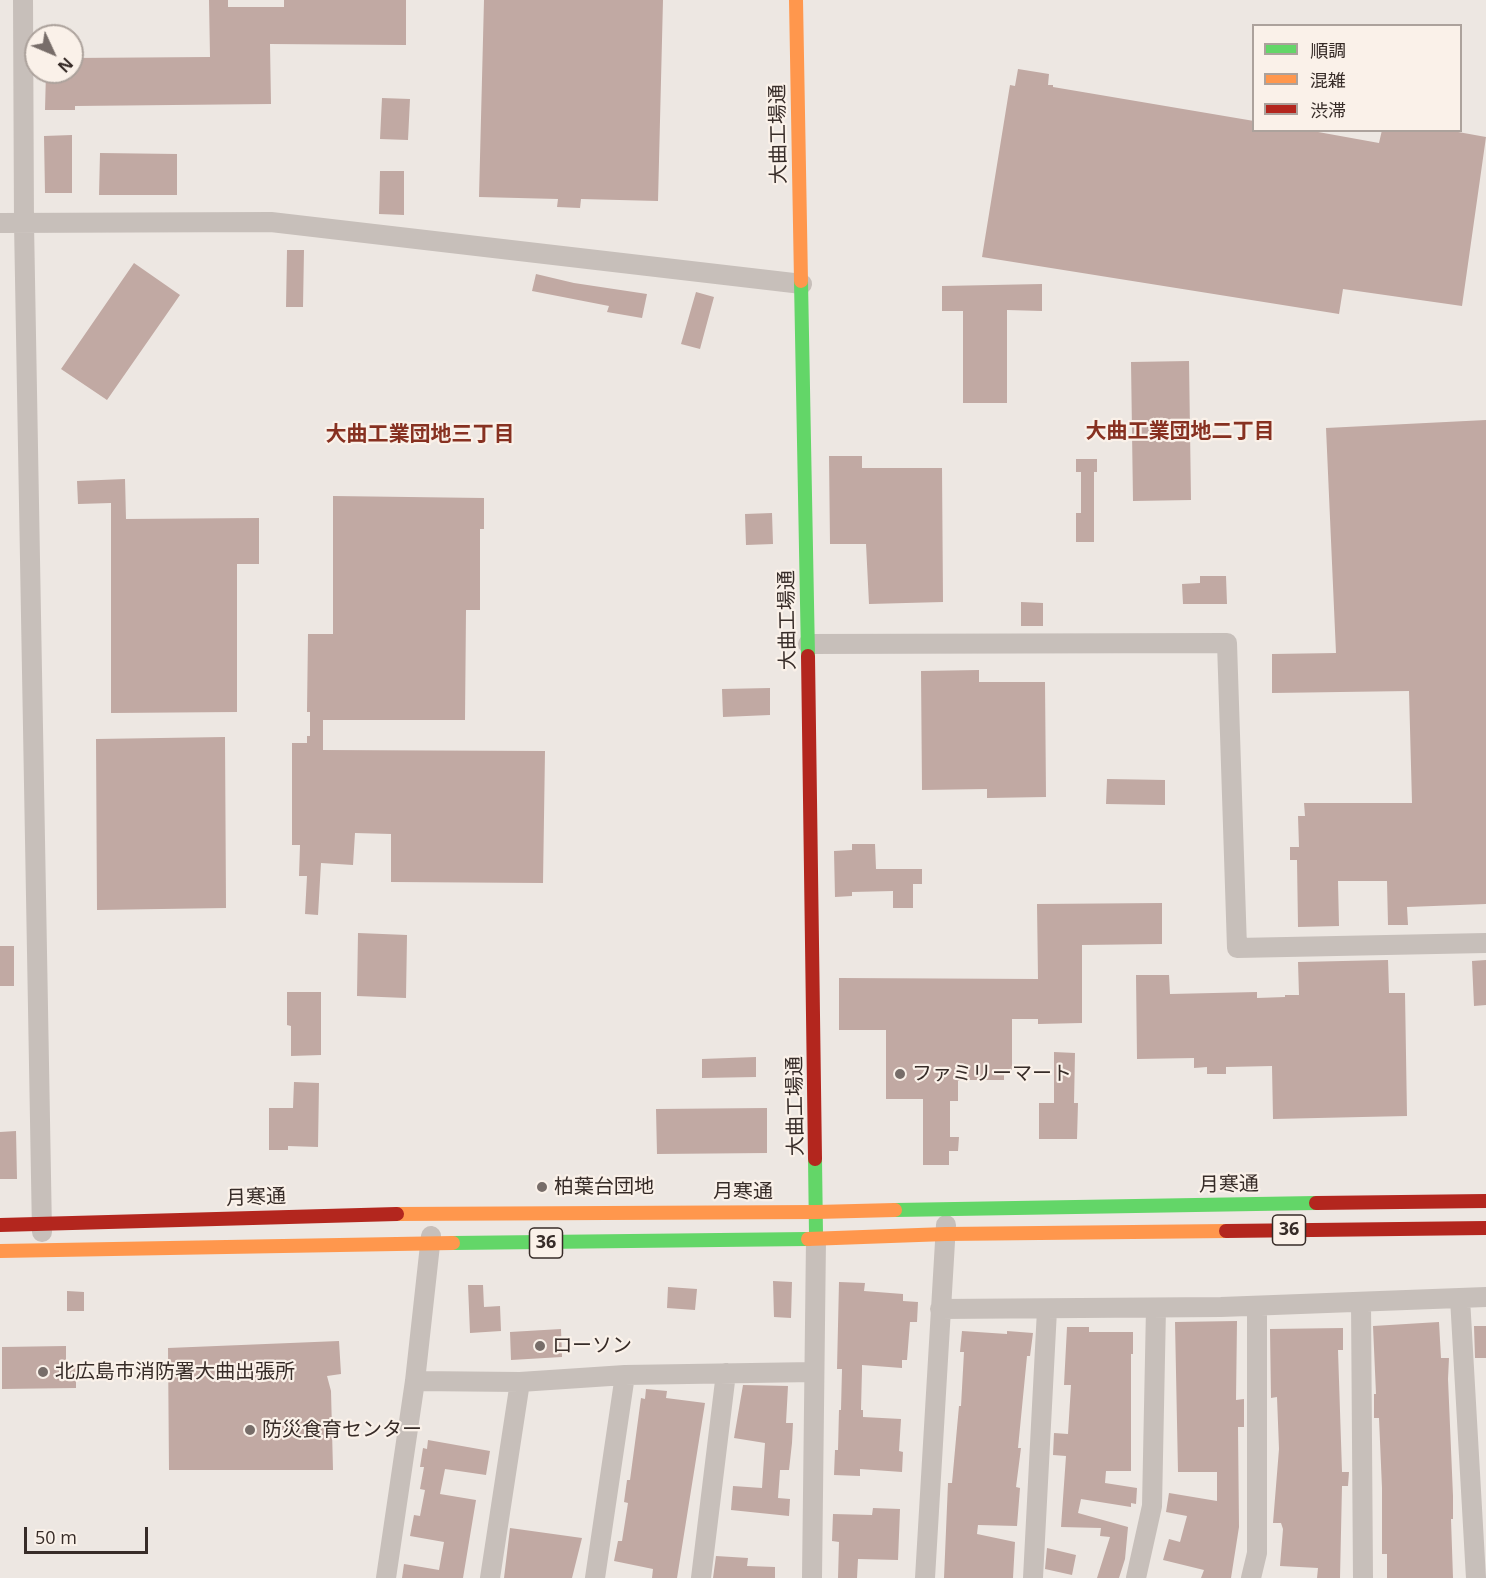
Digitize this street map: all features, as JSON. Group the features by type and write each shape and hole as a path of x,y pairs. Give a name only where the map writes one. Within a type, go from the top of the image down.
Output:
{"main road":[{"name":"大曲工場通","path":"796,0 816,1239"},
{"name":"月寒通","path":"0,1225 432,1214 816,1212 946,1208 1486,1201"},
{"name":"36","path":"0,1251 816,1239 946,1234 1486,1228"}],"street":[{"path":"23,0 24,223 41,1250"},
{"path":"0,223 271,222 802,284"},
{"path":"808,644 1227,643 1237,948 1486,944"},
{"path":"925,1578 946,1208"},
{"path":"386,1578 415,1381 431,1244 432,1214"},
{"path":"812,1578 816,1239"},
{"path":"940,1310 1257,1306 1486,1297"},
{"path":"1460,1298 1476,1578"},
{"path":"1361,1302 1363,1578"},
{"path":"1251,1578 1257,1554 1257,1306"},
{"path":"1136,1578 1152,1506 1156,1308"},
{"path":"1035,1578 1047,1310"},
{"path":"415,1381 520,1382 625,1375 814,1372"},
{"path":"700,1578 726,1373"},
{"path":"595,1578 625,1375"},
{"path":"490,1578 520,1382"}],"building":[{"path":"209,0 228,0 228,7 284,7 284,0 406,0 406,45 270,44 271,104 75,106 75,110 45,110 46,84 84,84 84,58 210,57"},
{"path":"484,0 663,0 658,201 581,199 580,208 557,207 558,199 479,197"},
{"path":"1018,69 1049,74 1048,85 1053,85 1053,87 1252,121 1252,132 1318,132 1379,143 1382,132 1458,132 1486,137 1462,306 1343,289 1339,314 982,257 1010,85 1015,86"},
{"path":"382,98 410,99 408,140 380,139"},
{"path":"72,135 72,193 45,193 44,136"},
{"path":"100,153 177,154 177,195 99,195"},
{"path":"380,171 404,171 404,215 379,214"},
{"path":"287,250 304,250 303,307 286,307"},
{"path":"134,263 180,295 107,400 61,369"},
{"path":"536,274 574,283 647,294 642,318 607,312 609,306 532,291"},
{"path":"1042,284 1042,311 1007,310 1007,403 963,403 963,311 942,311 942,286"},
{"path":"696,292 714,297 700,349 681,344"},
{"path":"1189,361 1191,500 1133,501 1131,362"},
{"path":"1486,420 1486,904 1407,907 1408,925 1388,925 1387,881 1338,881 1339,926 1298,927 1297,860 1290,860 1290,847 1299,847 1298,816 1305,816 1304,803 1412,803 1409,691 1272,693 1272,654 1336,653 1326,428"},
{"path":"829,456 862,456 862,468 942,468 943,602 869,604 866,544 830,544"},
{"path":"1076,459 1097,459 1097,472 1094,472 1094,542 1076,542 1076,513 1081,513 1081,472 1076,472"},
{"path":"125,479 126,519 259,518 259,564 237,564 237,712 111,713 111,503 78,504 77,481"},
{"path":"333,496 484,498 484,529 480,529 480,610 466,610 465,720 323,720 323,750 545,751 543,883 391,882 391,834 355,833 353,865 321,863 318,915 305,914 307,876 299,876 300,845 292,845 292,743 307,743 307,736 310,736 310,712 307,712 308,634 333,634"},
{"path":"772,513 773,544 746,545 745,514"},
{"path":"1200,576 1226,576 1227,604 1183,604 1182,584 1200,583"},
{"path":"1021,602 1043,603 1043,626 1021,626"},
{"path":"979,670 979,682 1045,682 1046,797 987,798 987,789 922,790 921,671"},
{"path":"770,688 770,715 723,717 722,689"},
{"path":"225,737 226,908 97,910 96,739"},
{"path":"1107,779 1165,780 1165,805 1106,804"},
{"path":"852,844 875,844 876,869 922,869 922,884 913,884 913,908 893,908 893,891 852,892 852,896 835,897 834,851 852,850"},
{"path":"1162,903 1162,944 1082,945 1082,1023 1038,1024 1038,1019 1012,1019 1012,1072 1004,1072 1004,1080 958,1081 958,1101 950,1101 950,1137 959,1137 958,1151 949,1151 949,1165 923,1165 923,1099 886,1099 886,1030 839,1030 839,978 1038,979 1037,904"},
{"path":"358,933 407,935 406,998 357,996"},
{"path":"0,946 14,946 14,986 0,986"},
{"path":"1388,960 1389,993 1405,993 1407,1116 1273,1119 1272,1066 1226,1067 1226,1074 1207,1074 1207,1067 1194,1068 1194,1058 1137,1059 1136,975 1169,975 1170,994 1257,992 1257,998 1285,997 1285,995 1299,995 1298,962"},
{"path":"1486,960 1486,1005 1474,1006 1472,961"},
{"path":"287,992 321,992 321,1055 291,1056 291,1026 287,1025"},
{"path":"1054,1052 1075,1053 1074,1103 1078,1103 1077,1139 1039,1139 1039,1103 1054,1103"},
{"path":"756,1057 756,1077 702,1078 702,1059"},
{"path":"294,1082 319,1083 318,1147 288,1146 288,1150 269,1150 269,1108 293,1108"},
{"path":"767,1108 767,1153 657,1154 656,1109"},
{"path":"16,1131 17,1179 0,1179 0,1132"},
{"path":"773,1281 792,1282 791,1318 774,1317"},
{"path":"839,1282 865,1283 864,1291 903,1294 903,1301 918,1302 917,1322 910,1322 907,1360 902,1360 902,1368 862,1365 861,1410 863,1410 863,1417 901,1419 899,1451 903,1452 902,1472 860,1469 860,1476 834,1475 835,1450 838,1450 839,1410 841,1410 842,1369 837,1369"},
{"path":"468,1285 483,1285 484,1307 500,1306 501,1331 470,1333"},
{"path":"668,1287 697,1289 695,1310 667,1308"},
{"path":"67,1291 84,1292 84,1311 67,1311"},
{"path":"1237,1321 1236,1400 1244,1399 1244,1427 1238,1427 1239,1527 1231,1578 1201,1578 1204,1570 1163,1560 1169,1539 1180,1542 1187,1516 1166,1512 1169,1493 1217,1501 1217,1472 1178,1472 1175,1322"},
{"path":"1439,1322 1441,1358 1449,1358 1453,1578 1387,1578 1387,1554 1382,1554 1379,1418 1374,1418 1374,1394 1376,1394 1373,1326"},
{"path":"1474,1326 1486,1326 1486,1358 1475,1358"},
{"path":"1067,1327 1089,1327 1089,1332 1133,1332 1131,1471 1106,1471 1105,1483 1137,1488 1136,1504 1131,1503 1131,1507 1081,1499 1078,1513 1128,1527 1125,1559 1119,1578 1097,1578 1110,1537 1100,1536 1101,1528 1061,1527 1066,1456 1053,1455 1054,1433 1068,1434 1071,1385 1064,1385"},
{"path":"1343,1328 1343,1350 1338,1350 1342,1472 1349,1472 1348,1486 1342,1486 1340,1578 1317,1578 1318,1568 1280,1566 1283,1529 1281,1523 1273,1523 1279,1449 1277,1397 1271,1398 1270,1329"},
{"path":"561,1329 562,1357 511,1360 510,1332"},
{"path":"962,1331 1033,1333 1030,1356 1027,1356 1018,1448 1021,1448 1016,1487 1020,1488 1017,1526 978,1525 977,1534 1015,1542 1013,1578 944,1578 948,1483 952,1483 959,1406 961,1406 964,1352 960,1352"},
{"name":"防災食育センター","path":"339,1341 341,1374 327,1376 331,1391 333,1470 169,1470 168,1348"},
{"name":"北広島市消防署大曲出張所","path":"66,1346 66,1365 83,1365 83,1378 76,1378 76,1388 2,1389 2,1347"},
{"path":"743,1385 788,1386 786,1423 793,1423 792,1443 789,1470 780,1470 778,1498 790,1499 789,1516 731,1510 733,1486 762,1488 765,1443 734,1438"},
{"path":"646,1389 667,1391 666,1398 705,1403 677,1578 652,1578 653,1569 614,1561 618,1541 622,1541 628,1503 624,1502 627,1480 630,1480 641,1398 645,1399"},
{"path":"428,1440 490,1451 486,1475 445,1469 440,1494 476,1500 463,1578 402,1578 404,1564 439,1570 444,1542 410,1536 414,1515 420,1516 425,1490 420,1489 424,1467 420,1467 423,1448 427,1449"},
{"path":"873,1508 900,1509 898,1560 858,1559 857,1578 838,1578 839,1542 832,1541 833,1514 872,1515"},
{"path":"510,1528 582,1538 572,1578 504,1578"},
{"path":"1047,1548 1076,1555 1072,1575 1045,1569"},
{"path":"716,1556 748,1558 747,1566 775,1567 775,1578 713,1578"}],"traffic: fast":[{"path":"801,281 808,656"},
{"path":"815,1159 816,1234"},
{"path":"895,1210 1316,1203"},
{"path":"453,1243 808,1239"}],"traffic: slow":[{"path":"796,0 801,281"},
{"path":"397,1214 895,1210"},
{"path":"808,1239 946,1234 1226,1231"},
{"path":"0,1251 453,1243"}],"traffic: jam":[{"path":"808,656 815,1159"},
{"path":"1316,1203 1486,1201"},
{"path":"0,1225 397,1214"},
{"path":"1226,1231 1486,1228"}],"place":[{"name":"ファミリーマート","path":"900,1074"},
{"name":"柏葉台団地","path":"542,1187"},
{"name":"ローソン","path":"540,1346"},
{"name":"北広島市消防署大曲出張所","path":"43,1372"},
{"name":"防災食育センター","path":"250,1430"}],"district":[{"name":"大曲工業団地二丁目","path":"1180,432"},
{"name":"大曲工業団地三丁目","path":"420,435"}]}
